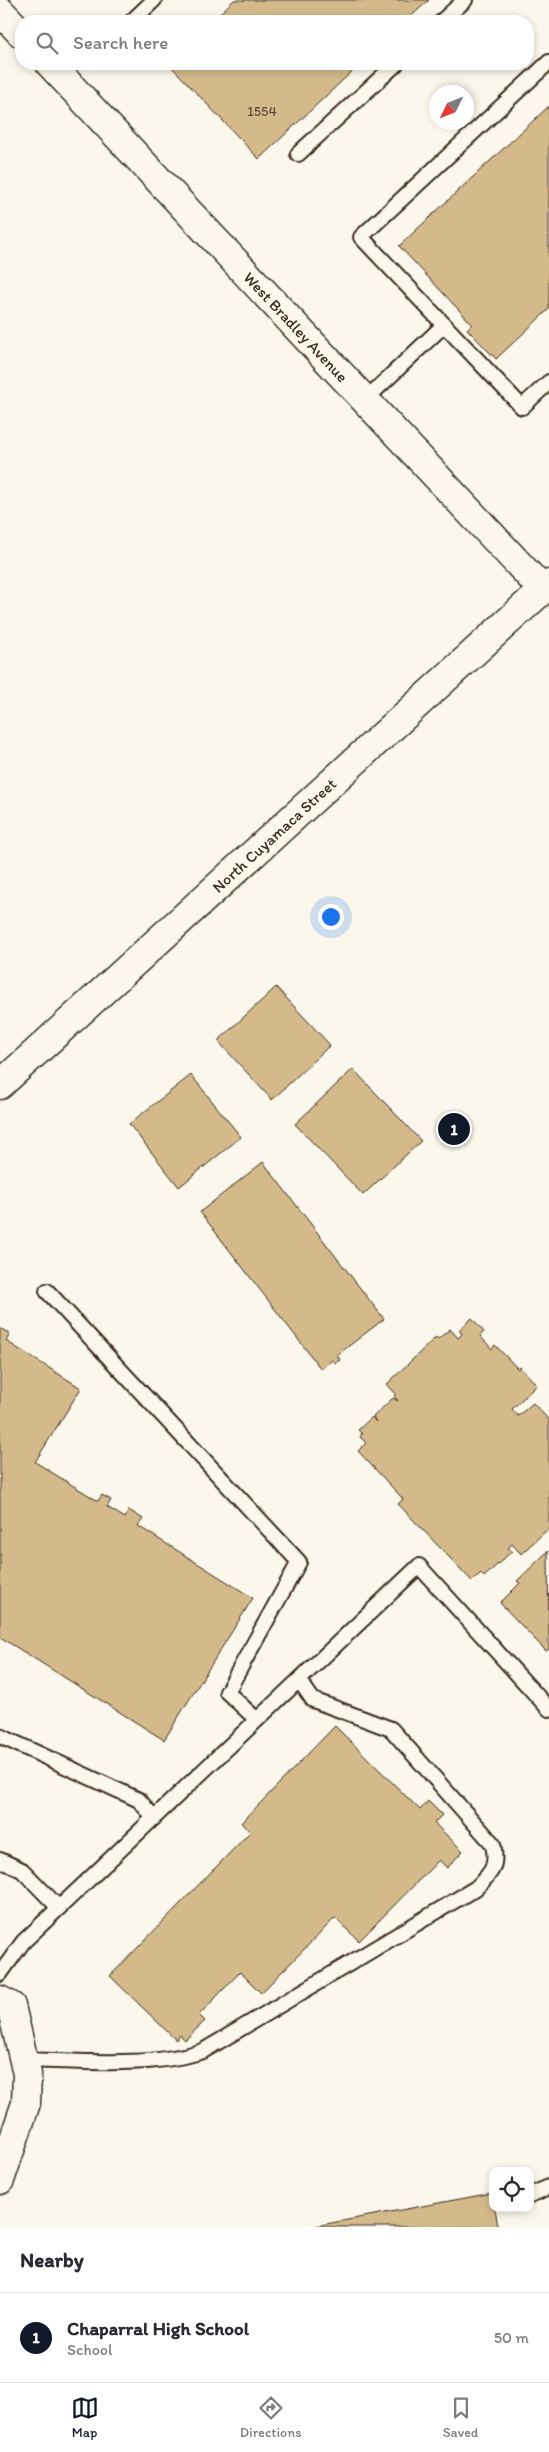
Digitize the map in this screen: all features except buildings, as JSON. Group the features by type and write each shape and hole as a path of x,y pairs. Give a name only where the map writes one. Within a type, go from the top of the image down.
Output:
{"main road":[{"path":"0,11 15,27"},
{"name":"West Bradley Avenue","path":"56,70 365,400 546,587"},
{"name":"North Cuyamaca Street","path":"0,1085 546,587"},
{"path":"0,2000 11,2006 27,2074 26,2102 0,2180"}],"lane":[{"path":"138,15 154,0"},
{"path":"449,15 465,0"},
{"path":"549,62 361,237 522,407 549,382"},
{"path":"298,154 389,70"},
{"path":"365,400 444,324"},
{"path":"47,1290 299,1562 227,1692 257,1720"},
{"path":"0,1974 24,1942 419,1566 549,1709"},
{"path":"24,2060 161,2060 184,2057 203,2051 476,1888 495,1866 493,1844 390,1729 312,1700 299,1680"},
{"path":"0,1736 138,1800 154,1818"},
{"path":"0,1860 22,1870 59,1908"},
{"path":"534,2193 549,2187"}],"place":[{"name":"Chaparral High School","path":"454,1129"}]}
